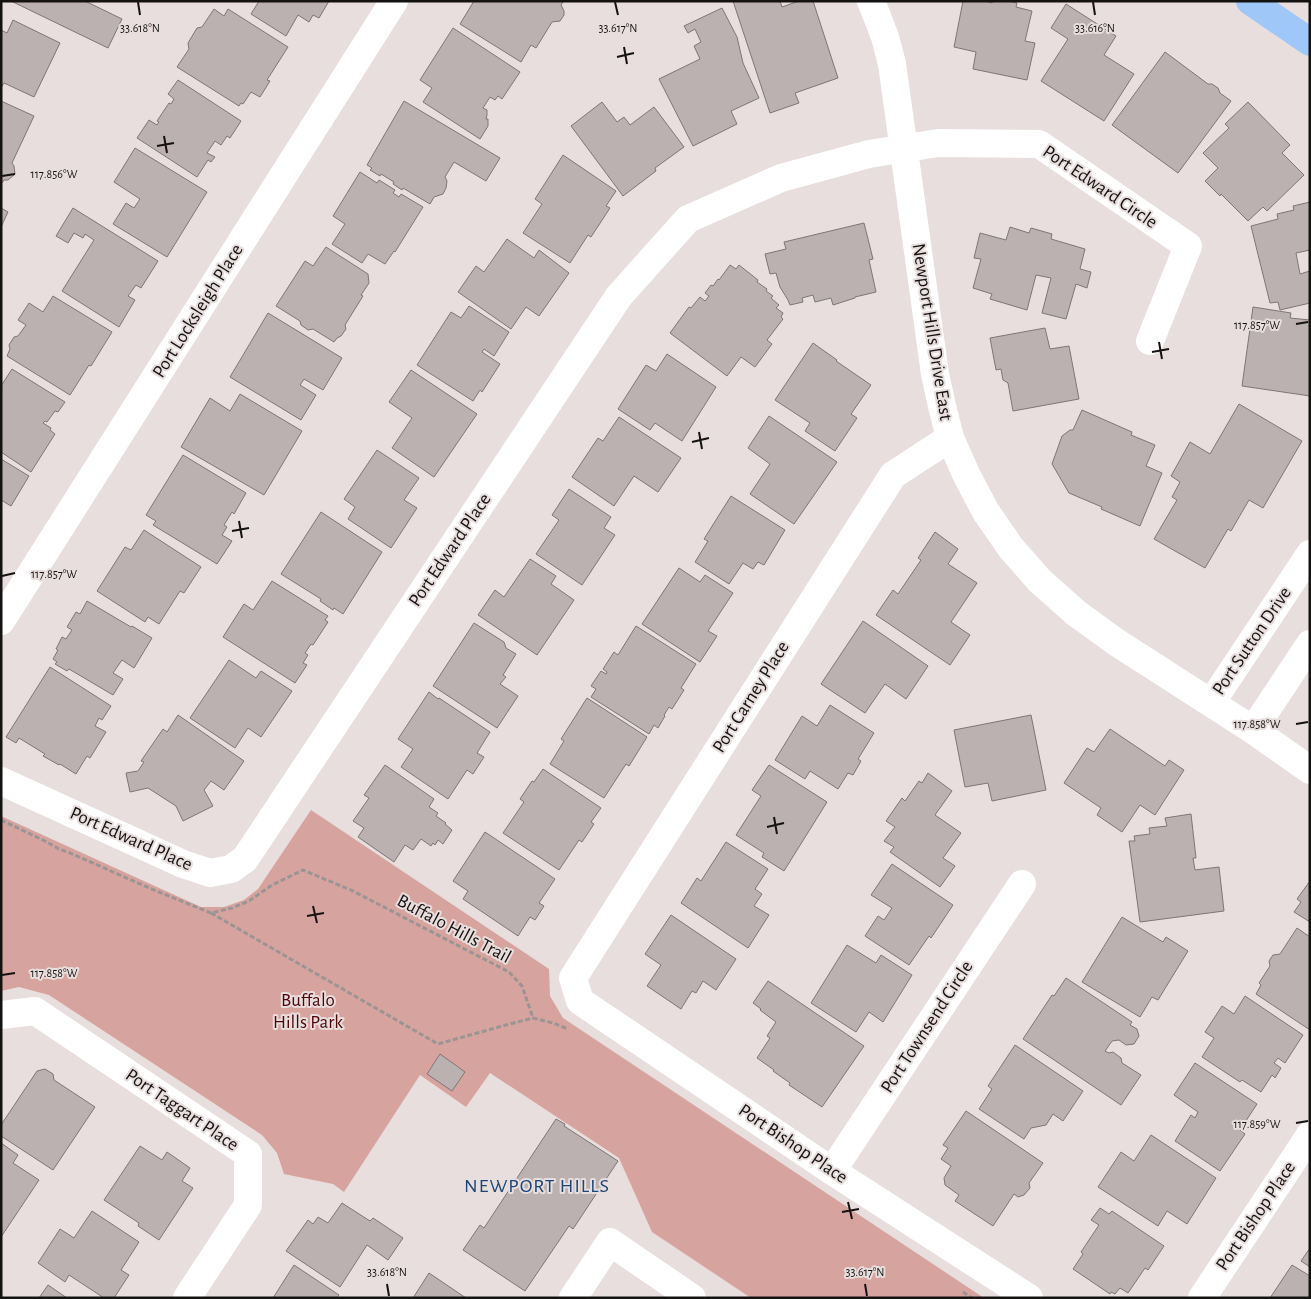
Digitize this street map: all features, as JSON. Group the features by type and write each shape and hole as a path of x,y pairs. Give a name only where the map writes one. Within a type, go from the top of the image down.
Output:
{"main road":[{"path":"1250,1 1310,42"}],"street":[{"name":"Port Locksleigh Place","path":"1,621 394,1"},
{"name":"Newport Hills Drive East","path":"871,1 885,37 892,64 935,374 942,406 950,438 986,512 1011,548 1039,580 1076,613 1116,642 1253,730 1310,770"},
{"name":"Port Edward Circle","path":"904,148 938,143 1039,144 1188,246 1150,341"},
{"name":"Port Edward Place","path":"1,780 182,864 210,873 231,870 244,859 619,296 688,219 781,178 869,154 904,148"},
{"name":"Port Carney Place","path":"573,978 893,475 950,438"},
{"name":"Port Sutton Drive","path":"1211,703 1310,554"},
{"path":"1253,730 1310,644"},
{"name":"Port Townsend Circle","path":"832,1171 1022,884"},
{"name":"Port Bishop Place","path":"573,978 580,1001 832,1171 1029,1298"},
{"name":"Port Taggart Place","path":"1,1015 35,1011 248,1154 248,1205 187,1298"},
{"name":"Port Bishop Place","path":"1202,1298 1310,1135"},
{"path":"573,1298 610,1242 692,1298"}],"path":[{"path":"1,820 59,849 211,913 438,1044 506,1024 534,1018 567,1029 575,1034"},
{"name":"Buffalo Hills Trail","path":"211,913 249,902 272,886 303,870 353,891 509,972 522,986 534,1018"},
{"path":"956,1287 972,1298"}],"green space":[{"name":"Buffalo Hills Park","path":"311,810 549,969 550,996 563,1018 984,1298 751,1298 652,1232 619,1158 490,1073 466,1107 420,1075 344,1192 333,1184 284,1174 277,1153 262,1135 49,995 19,987 1,991 1,816 201,907 224,907 244,900 258,889"}],"building":[{"path":"11,1 85,1 122,19 108,48"},
{"path":"259,1 329,1 319,18 313,15 309,22 298,15 286,36 251,14"},
{"path":"474,1 562,1 561,5 564,15 560,21 552,22 536,48 531,45 521,62 460,24"},
{"path":"733,1 780,1 782,7 799,1 813,1 838,78 795,93 799,103 770,113"},
{"path":"963,1 985,1 992,3 993,1 1009,1 1017,3 1016,7 1032,11 1025,41 1035,43 1027,80 973,69 976,52 954,47"},
{"path":"1066,4 1116,36 1104,55 1134,74 1104,121 1041,81 1068,39 1051,28"},
{"path":"722,8 737,37 743,63 759,98 731,111 737,124 693,146 659,79 700,59 694,46 701,42 695,29 688,33 684,26"},
{"path":"214,9 224,16 228,9 288,47 267,80 270,81 260,97 251,92 243,104 241,103 239,106 177,67 189,49 188,43 197,28 202,27"},
{"path":"13,20 60,43 34,97 4,83 1,88 1,30 7,33"},
{"path":"453,28 520,72 502,99 498,96 495,100 490,97 483,108 487,110 486,119 488,119 488,126 480,139 423,102 432,88 420,80"},
{"path":"1165,52 1208,84 1218,88 1220,93 1231,101 1178,173 1112,125"},
{"path":"178,80 241,121 230,138 227,136 221,145 215,141 207,153 215,157 211,162 208,160 197,177 137,138 149,120 157,125 159,122 157,121 169,103 171,104 174,99 168,94"},
{"path":"1,101 34,116 12,163 15,174 2,183 1,182"},
{"path":"404,101 500,158 486,181 454,162 445,177 447,181 443,194 434,197 430,204 403,188 402,190 393,184 394,182 381,174 380,176 370,170 372,168 367,165"},
{"path":"602,102 617,122 624,117 630,125 654,107 684,147 655,168 656,171 623,196 571,126"},
{"path":"1248,102 1290,145 1282,153 1304,175 1267,211 1263,207 1248,221 1205,181 1218,168 1203,153 1229,128 1225,124"},
{"path":"135,148 207,192 167,257 113,224 126,203 134,208 140,199 114,182"},
{"path":"563,155 616,191 606,206 610,208 591,237 588,235 570,263 523,233 542,204 535,199"},
{"path":"360,172 377,183 379,180 395,190 393,193 399,197 401,194 423,207 395,252 385,264 368,254 362,263 332,244 345,224 333,216"},
{"path":"1310,202 1310,250 1296,253 1300,274 1310,271 1310,303 1280,310 1278,302 1270,303 1251,226 1278,219 1277,214 1294,210 1293,206"},
{"path":"1,208 8,212 1,227"},
{"path":"73,208 158,261 141,288 136,285 128,296 135,300 119,327 62,291 94,240 85,234 83,238 74,233 68,243 56,236"},
{"path":"864,223 873,259 869,260 876,292 833,305 831,298 815,302 813,295 802,298 803,302 790,305 780,287 776,273 770,274 765,254 786,249 784,242"},
{"path":"1010,227 1029,233 1031,228 1052,234 1051,239 1085,249 1080,269 1091,272 1087,288 1076,284 1066,319 1042,313 1051,278 1036,275 1027,310 990,299 992,294 973,288 981,259 974,258 980,233 1006,240"},
{"path":"507,239 534,258 539,250 569,273 539,316 526,307 511,329 458,292 476,266 484,272"},
{"path":"326,247 368,274 369,283 345,325 346,329 334,342 313,329 308,330 301,325 300,321 276,306 305,261 313,266"},
{"path":"730,265 736,269 739,265 767,289 766,291 773,296 771,298 779,305 776,308 783,313 781,317 783,319 767,340 772,344 755,367 741,357 727,376 670,333 689,307 691,308 700,297 705,301 709,296 705,293 711,285 713,286 719,280"},
{"path":"53,296 112,332 70,395 7,356 10,349 9,345 26,325 18,320 29,303 43,312"},
{"path":"469,306 509,332 494,356 484,349 482,352 500,364 482,392 480,390 473,401 417,365 451,312 461,318"},
{"path":"1253,307 1291,313 1290,318 1310,320 1310,396 1242,386"},
{"path":"268,313 342,358 323,390 304,379 300,385 316,395 301,420 230,377"},
{"path":"1045,328 1050,349 1069,346 1079,399 1013,411 1008,383 1003,380 1001,369 996,370 990,338"},
{"path":"813,343 871,385 851,414 857,418 835,451 805,431 810,423 775,400"},
{"path":"667,354 716,387 682,441 655,423 650,430 618,409 646,365 656,371"},
{"path":"12,369 65,402 58,412 55,411 47,422 43,423 51,428 50,430 55,434 31,472 1,452 1,386"},
{"path":"411,370 477,414 434,477 392,448 412,418 389,402"},
{"path":"240,394 302,431 264,495 181,447 210,398 230,411"},
{"path":"1239,404 1302,441 1263,508 1249,500 1231,531 1228,529 1205,568 1154,539 1177,500 1172,497 1180,482 1171,476 1190,442 1210,454"},
{"path":"1082,410 1132,432 1131,435 1155,445 1146,466 1162,473 1140,526 1069,493 1052,464 1062,436 1073,430"},
{"path":"769,416 837,462 794,524 750,494 770,464 748,448"},
{"path":"619,417 681,458 658,492 634,476 614,506 572,477 598,438 603,441"},
{"path":"377,450 419,478 404,500 417,508 391,548 348,519 355,507 344,499"},
{"path":"183,455 246,493 234,514 232,512 224,525 227,527 222,535 232,541 217,564 153,525 156,521 146,515"},
{"path":"1,459 29,476 11,506 1,500"},
{"path":"569,489 611,517 604,528 615,535 582,585 536,554 559,520 552,515"},
{"path":"731,496 785,530 764,565 758,562 753,569 743,563 729,584 695,562 708,541 704,539"},
{"path":"321,512 382,552 343,614 334,608 333,610 320,601 321,599 281,574"},
{"path":"144,530 201,567 184,593 180,591 159,624 148,617 145,622 97,591 125,547 131,550"},
{"path":"935,532 958,549 948,564 977,583 951,622 970,635 950,665 876,615 893,590 898,594 921,560 918,558"},
{"path":"530,559 556,576 551,584 574,600 537,655 478,615 495,590 504,597"},
{"path":"679,568 700,582 705,575 733,593 708,631 717,636 700,662 642,624"},
{"path":"272,581 328,616 325,620 328,622 313,645 311,644 305,653 308,655 303,663 307,665 295,683 223,637 244,604 253,610"},
{"path":"87,601 152,638 134,668 122,660 113,673 123,679 113,695 69,669 67,671 55,664 57,662 53,659 62,637 66,639 72,630 67,627 76,612 80,614"},
{"path":"863,621 928,666 906,699 885,684 865,713 821,684"},
{"path":"474,623 504,642 506,648 516,654 503,675 506,677 500,684 518,696 497,728 433,686"},
{"path":"636,626 696,664 681,688 684,690 672,709 669,707 658,728 654,725 649,734 591,697 596,689 591,686 601,671 606,674 607,672 603,669 614,652 618,655"},
{"path":"229,660 256,678 261,671 292,691 261,737 248,728 235,748 190,718"},
{"path":"50,667 111,706 102,720 99,718 95,726 106,732 90,758 87,756 76,774 43,756 45,754 19,738 16,743 6,737"},
{"path":"429,692 490,732 477,753 484,757 473,774 467,770 448,799 401,767 413,749 398,739"},
{"path":"587,698 647,737 629,766 626,764 604,798 550,764 564,741 561,739"},
{"path":"830,705 874,733 858,759 861,761 853,775 848,773 838,789 810,771 805,779 775,760 802,716 817,726"},
{"path":"178,715 244,761 224,790 211,781 204,790 213,806 183,821 176,806 148,788 130,792 126,773 138,771 144,762 141,761 163,729 167,732"},
{"path":"1031,715 1046,790 992,801 988,783 965,787 954,730"},
{"path":"1110,729 1165,766 1169,760 1184,770 1155,815 1140,805 1122,832 1097,815 1101,808 1064,783 1087,748 1094,752"},
{"path":"385,765 434,799 429,807 438,813 436,816 452,830 443,844 438,840 435,845 433,843 431,846 421,839 413,850 405,845 394,862 358,837 364,828 353,821 369,798 364,795"},
{"path":"769,765 827,802 784,871 762,857 764,853 736,835 761,796 752,790"},
{"path":"543,769 601,808 591,822 594,824 582,842 579,840 559,870 503,833 524,802 520,799"},
{"path":"928,773 952,791 935,815 961,833 943,858 955,866 940,887 890,852 894,847 884,841 895,827 886,821 902,798 905,801 919,781 922,783"},
{"path":"1191,814 1196,858 1193,858 1195,870 1219,867 1224,911 1140,922 1129,841 1135,841 1134,836 1150,834 1149,828 1167,826 1165,818"},
{"path":"485,832 555,879 539,903 544,906 535,920 530,917 518,936 463,899 468,891 453,881"},
{"path":"726,842 768,869 755,889 762,894 754,906 769,915 748,948 681,903 697,878 701,881"},
{"path":"892,864 953,905 931,938 929,936 909,965 865,936 878,916 884,920 892,908 871,895"},
{"path":"1310,881 1310,922 1294,912 1301,902 1297,899"},
{"path":"671,915 736,959 716,990 703,981 696,993 692,991 681,1009 647,986 661,965 645,954"},
{"path":"1122,917 1163,942 1166,937 1188,951 1158,1000 1152,997 1140,1017 1082,982"},
{"path":"1297,928 1310,937 1310,1030 1256,994 1261,985 1259,983 1270,966 1269,961 1273,955 1280,954"},
{"path":"847,945 876,963 881,955 912,975 883,1022 869,1012 856,1032 811,1003"},
{"path":"1066,978 1132,1022 1130,1025 1137,1029 1139,1036 1134,1044 1126,1045 1119,1040 1112,1041 1105,1051 1113,1052 1121,1058 1122,1063 1141,1075 1121,1105 1023,1039 1052,995 1054,996"},
{"path":"768,981 864,1046 822,1107 789,1085 790,1083 757,1058 770,1038 767,1036 776,1022 753,1003"},
{"path":"1245,996 1303,1035 1285,1063 1278,1058 1274,1063 1281,1068 1275,1078 1272,1075 1261,1092 1242,1080 1240,1082 1202,1057 1214,1038 1205,1032 1222,1006 1234,1014"},
{"path":"1015,1045 1083,1091 1063,1121 1053,1114 1046,1125 1031,1128 1024,1139 979,1109 992,1089 988,1086"},
{"path":"440,1054 465,1072 452,1091 427,1074"},
{"path":"1195,1063 1257,1104 1240,1130 1245,1134 1220,1171 1175,1141 1191,1115 1195,1118 1198,1112 1174,1095"},
{"path":"45,1069 53,1074 54,1080 95,1107 53,1170 1,1136 1,1125 37,1071"},
{"path":"966,1111 1043,1163 1029,1183 1030,1188 1024,1195 1018,1197 1014,1194 993,1226 955,1201 959,1195 945,1185 944,1178 951,1166 941,1159 948,1148 943,1145"},
{"path":"556,1119 618,1161 573,1229 569,1226 525,1291 463,1250 480,1225 484,1228"},
{"path":"1151,1135 1216,1178 1187,1224 1167,1211 1158,1226 1098,1187 1121,1152 1134,1161"},
{"path":"1,1143 18,1155 13,1163 39,1180 1,1237"},
{"path":"140,1146 162,1160 167,1152 190,1168 182,1181 193,1188 159,1240 138,1226 139,1223 104,1200"},
{"path":"342,1203 370,1221 373,1218 403,1238 388,1260 367,1245 340,1287 286,1251 308,1220 313,1224 318,1217 328,1223"},
{"path":"1100,1208 1109,1214 1112,1211 1164,1246 1148,1270 1145,1268 1128,1293 1120,1288 1115,1294 1111,1292 1110,1294 1073,1269 1083,1254 1081,1252 1099,1225 1091,1220"},
{"path":"92,1211 139,1242 121,1270 129,1275 114,1298 104,1298 69,1275 65,1282 38,1263 60,1229 74,1238"},
{"path":"1310,1248 1310,1267 1301,1261"},
{"path":"294,1265 339,1295 337,1298 273,1298"},
{"path":"1292,1265 1310,1276 1310,1298 1270,1298"},
{"path":"429,1273 466,1298 413,1298"},
{"path":"48,1285 67,1298 39,1298"}],"district":[{"name":"NEWPORT HILLS","path":"537,1186"}]}
